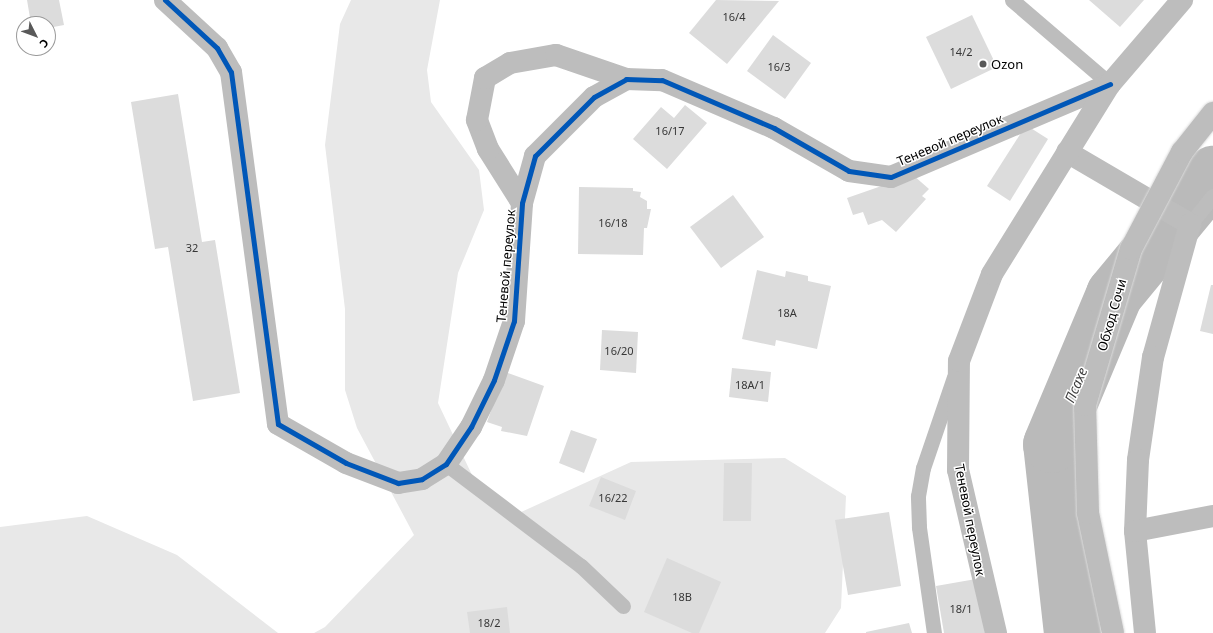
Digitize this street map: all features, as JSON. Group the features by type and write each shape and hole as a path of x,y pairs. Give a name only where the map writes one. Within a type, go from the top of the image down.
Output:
{"main road":[{"name":"Теневой переулок","path":"166,0 217,48 231,72 278,424 346,463 398,483 422,479 446,464 471,427 494,380 514,321 522,203 535,156 594,96 626,79 662,80 774,128 849,171 891,177 1110,84"},
{"name":"Теневой переулок","path":"996,633 958,470 959,361 992,274 1067,152 1110,84 1182,0"},
{"path":"522,203 488,149 477,120 485,78 510,62 556,55 626,79"},
{"name":"Обход Сочи","path":"1113,633 1088,513 1085,405 1131,249 1182,152 1213,113"},
{"path":"1067,152 1190,224 1153,357 1138,460 1135,531 1145,633"},
{"path":"1135,531 1213,516"}],"lane":[{"path":"1012,0 1110,84"},
{"path":"1190,224 1213,196"},
{"path":"934,633 919,527 918,496 923,468 959,361"},
{"path":"446,464 581,566 623,606"}],"shaded area":[{"path":"351,0 440,0 427,70 431,102 479,170 484,210 458,273 438,403 472,475 508,518 631,462 785,458 846,496 841,608 825,633 314,633 325,627 414,535 357,428 345,390 345,309 325,145 340,24"},
{"path":"87,516 177,555 278,633 0,633 0,527"}],"building":[{"path":"27,0 59,0 64,25 56,26 56,16 30,16"},
{"path":"716,0 779,1 727,64 689,33"},
{"path":"1089,0 1144,0 1120,27"},
{"path":"972,15 997,67 951,89 926,37"},
{"path":"773,35 811,63 785,99 747,71"},
{"path":"178,94 202,242 215,240 240,393 193,401 168,247 155,249 131,102"},
{"path":"685,105 707,123 667,169 633,139 661,107 674,118"},
{"path":"1026,125 1048,139 1010,201 987,186"},
{"path":"913,175 929,189 922,196 926,199 896,232 882,220 868,225 863,212 853,215 847,198"},
{"path":"579,187 633,188 633,191 641,192 640,197 647,201 647,209 651,209 647,228 644,228 643,255 578,254"},
{"path":"733,195 764,237 721,268 690,227"},
{"path":"757,270 785,277 786,271 808,276 808,281 831,286 817,349 776,340 775,346 742,339"},
{"path":"1211,285 1213,285 1213,334 1200,331"},
{"path":"602,330 638,332 636,373 600,370"},
{"path":"732,368 771,372 768,402 729,397"},
{"path":"505,372 544,386 527,436 501,431 502,427 487,422"},
{"path":"571,430 597,439 584,473 559,463"},
{"path":"724,463 752,463 751,521 723,521"},
{"path":"601,477 636,491 625,520 589,506"},
{"path":"889,512 901,586 848,595 835,520"},
{"path":"667,558 721,582 699,633 692,633 644,612"},
{"path":"976,579 985,633 944,633 936,586"},
{"path":"507,607 510,633 470,633 467,612"},
{"path":"909,623 912,633 866,633 866,632"}],"waterway":[{"name":"Псахе","path":"1072,633 1051,444 1114,294 1213,174"}],"cycle path":[{"path":"165,0 217,48 231,72 278,424 346,463 398,483 422,479 446,464 471,427 494,380 514,321 522,203 535,156 594,97 626,79 662,80 774,128 849,171 891,177 1110,84"}],"place":[{"name":"Ozon","path":"983,64"}]}
